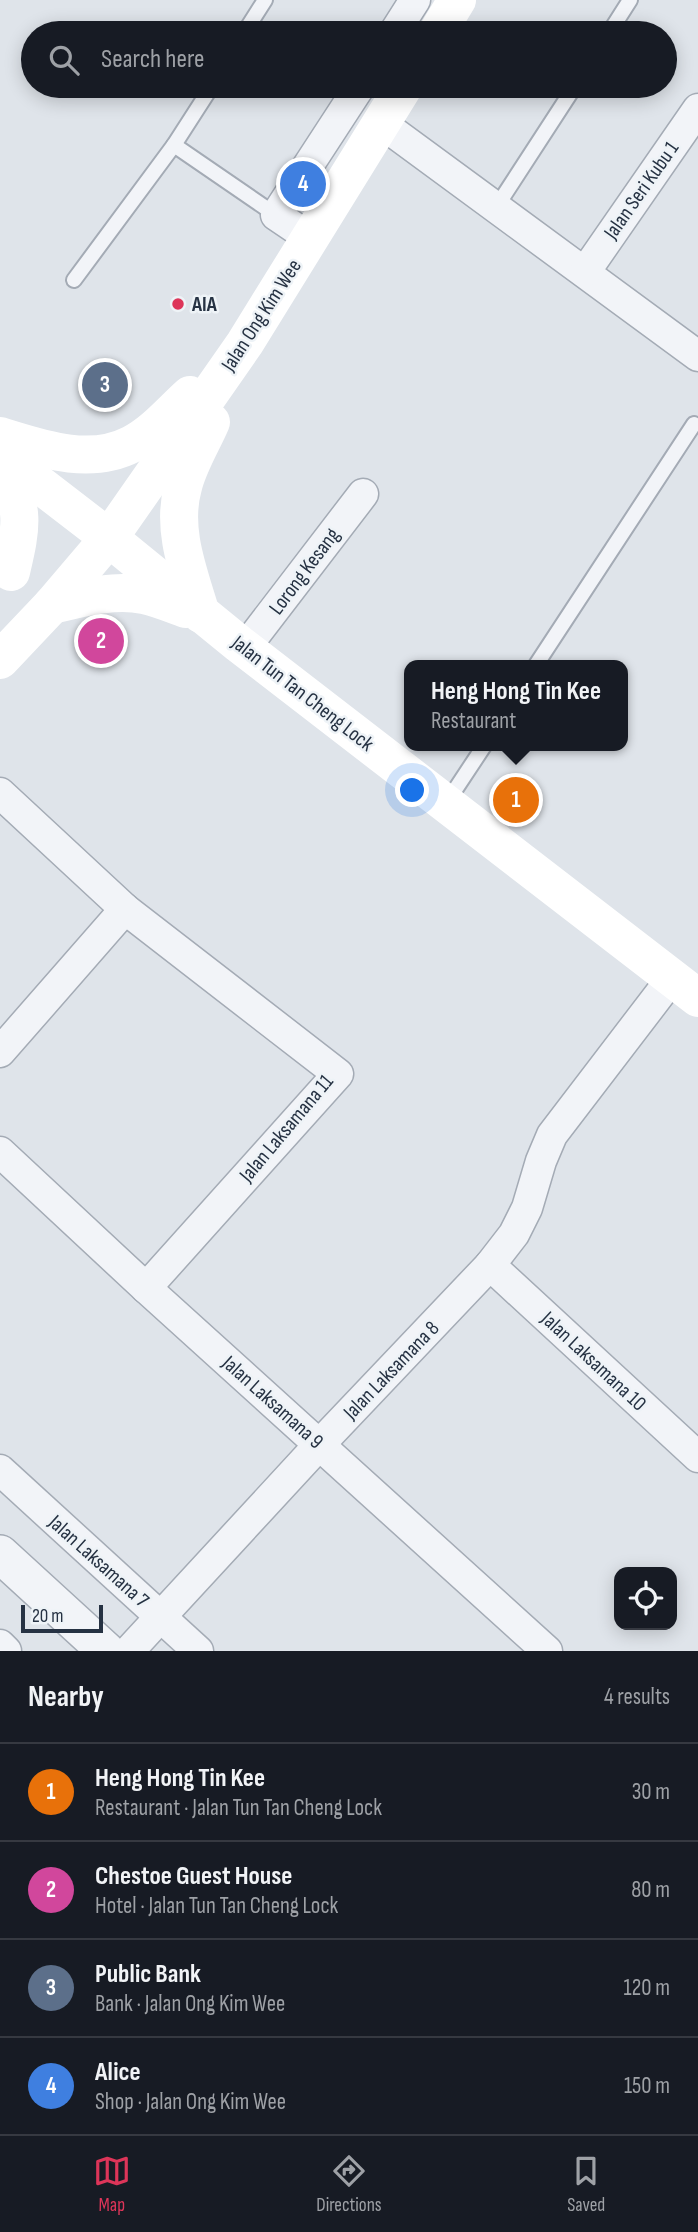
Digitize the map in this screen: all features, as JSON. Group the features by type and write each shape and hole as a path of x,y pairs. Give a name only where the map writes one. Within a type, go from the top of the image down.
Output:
{"main road":[{"path":"444,21 457,0"},
{"name":"Jalan Ong Kim Wee","path":"0,660 52,606 109,538 245,343 397,98"},
{"path":"0,436 44,450 79,455 111,452 133,444 155,427 245,343"},
{"path":"201,614 181,546 178,514 183,486 245,343"},
{"name":"Jalan Tun Tan Cheng Lock","path":"0,454 109,538 201,614 685,988"},
{"path":"0,470 12,484 19,511 19,539 6,578"},
{"path":"6,578 69,507"},
{"path":"52,606 98,594 118,593 144,595 201,614"}],"street":[{"path":"402,21 415,0"},
{"path":"310,238 276,215 352,98"},
{"name":"Jalan Seri Kubu 1","path":"585,272 698,109"},
{"path":"381,123 698,356"},
{"name":"Lorong Kesang","path":"245,648 363,494"},
{"path":"0,793 125,909 0,1052"},
{"name":"Jalan Laksamana 11","path":"125,909 338,1074 146,1287"},
{"name":"Jalan Laksamana 8","path":"129,1651 490,1265 514,1234 527,1208 552,1135 685,988"},
{"name":"Jalan Laksamana 9","path":"0,1152 547,1651"},
{"name":"Jalan Laksamana 10","path":"490,1265 698,1457"},
{"name":"Jalan Laksamana 7","path":"0,1470 198,1651"},
{"path":"0,1554 106,1651"},
{"path":"0,1645 6,1651"}],"lane":[{"path":"252,21 265,0"},
{"path":"617,21 631,0"},
{"path":"74,280 174,145 204,98"},
{"path":"497,206 567,98"},
{"path":"174,145 276,215"},
{"path":"539,660 694,424"},
{"path":"446,803 481,751"}],"place":[{"name":"Alice","path":"303,184"},
{"name":"AIA","path":"178,304"},
{"name":"Public Bank","path":"105,385"},
{"name":"Chestoe Guest House","path":"101,641"},
{"name":"Heng Hong Tin Kee","path":"516,800"}]}
